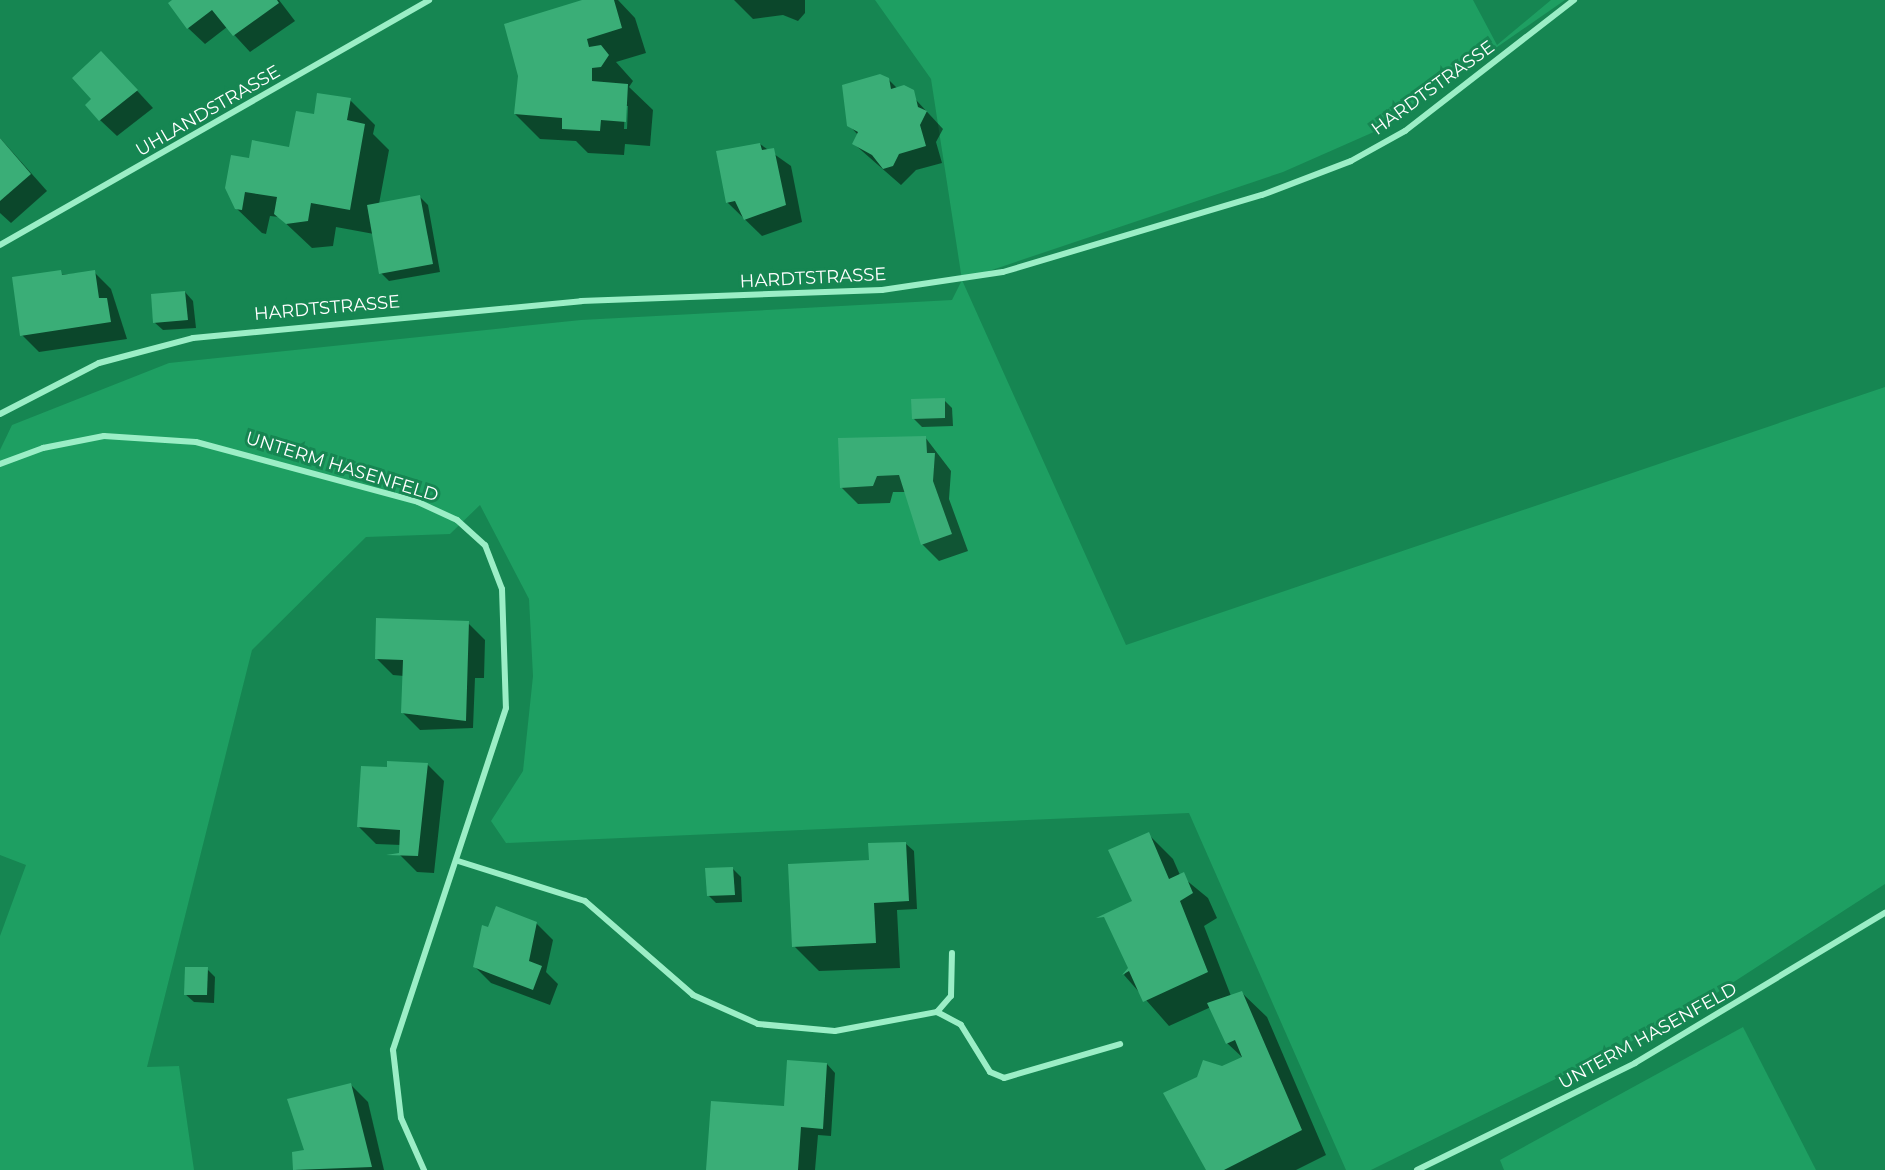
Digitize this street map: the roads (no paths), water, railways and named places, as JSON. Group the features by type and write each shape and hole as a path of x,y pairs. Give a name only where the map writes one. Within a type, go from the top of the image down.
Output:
{"street":[{"name":"UHLANDSTRASSE","path":"0,245 429,0"},
{"name":"HARDTSTRASSE","path":"0,414 116,356 193,338 581,301 882,290 1003,272 1263,195 1351,161 1405,131 1574,0"},
{"name":"UNTERM HASENFELD","path":"0,464 42,448 104,436 196,442 417,502 472,532 485,545 499,577 509,670 501,733 393,1050 401,1118 424,1170"},
{"path":"458,861 585,901 693,994 758,1024 835,1031 937,1012 951,996 952,953"},
{"name":"UNTERM HASENFELD","path":"1417,1170 1635,1063 1885,913"},
{"path":"937,1012 961,1025 990,1072 1004,1078 1120,1044"}]}
